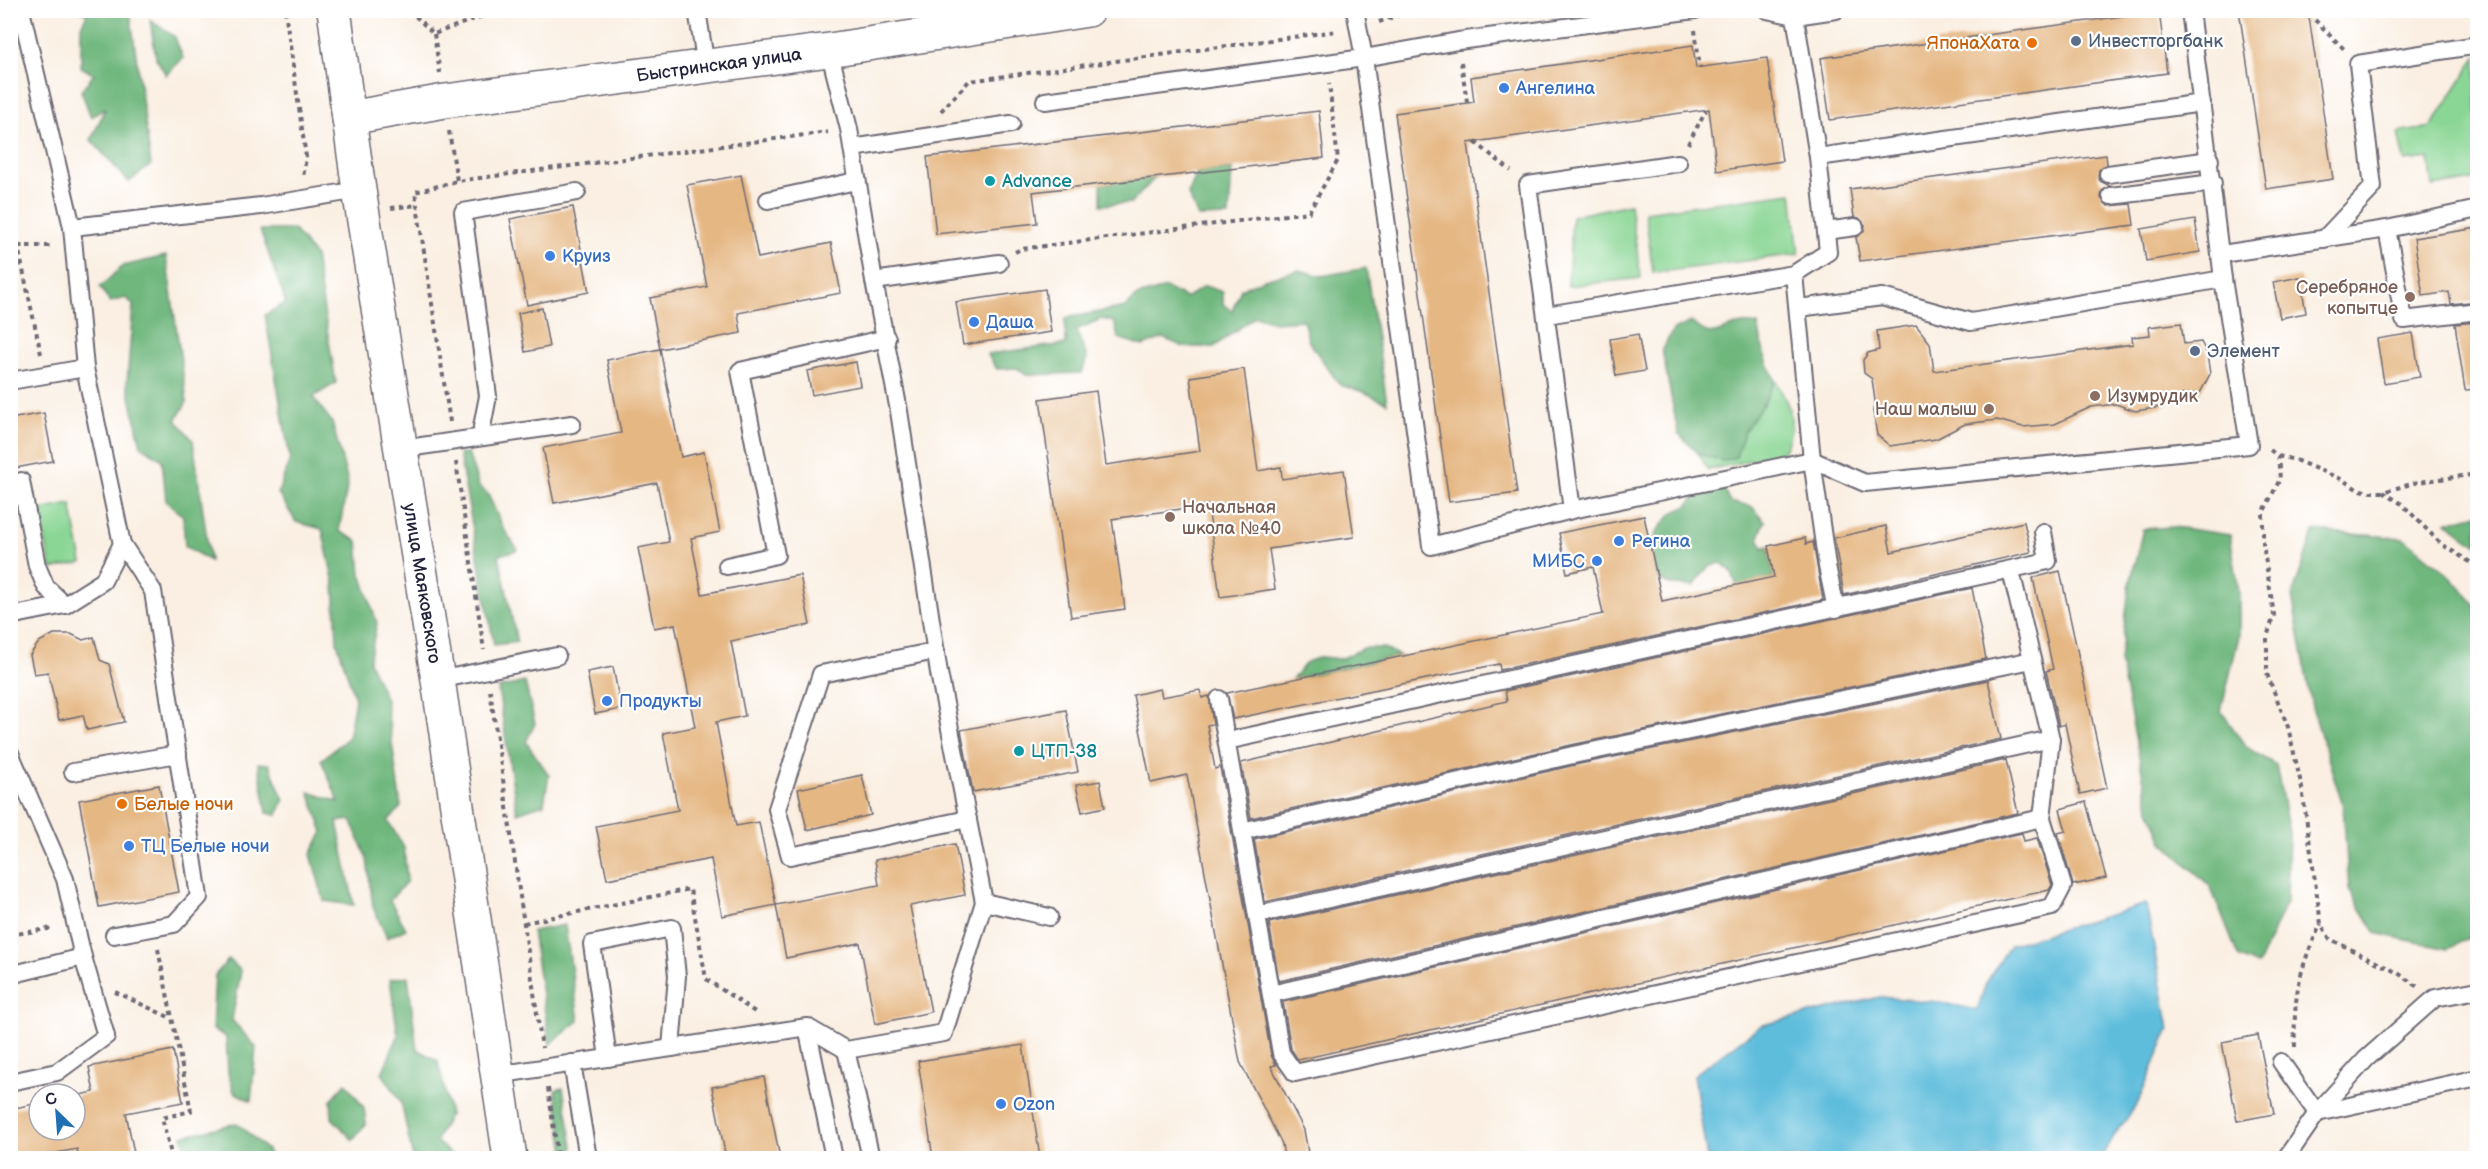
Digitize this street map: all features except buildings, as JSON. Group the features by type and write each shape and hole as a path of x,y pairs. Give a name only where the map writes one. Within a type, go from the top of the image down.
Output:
{"main road":[{"name":"улица Маяковского","path":"334,10 359,190 438,681 510,1158"},
{"name":"Быстринская улица","path":"349,118 445,101 829,50 1088,10"}],"lane":[{"path":"21,10 72,227 85,368 122,544 153,591 199,897 174,924 114,935"},
{"path":"697,10 706,66"},
{"path":"1354,10 1364,58 1431,546 1572,510 1812,460 1865,483 2249,445 2223,279 2222,254 2190,10"},
{"path":"1767,10 1795,16 1836,10"},
{"path":"1045,101 1364,58 1458,41 1694,11"},
{"path":"1547,315 1794,274 1828,252 1818,157 1795,16"},
{"path":"2324,239 2373,187 2358,64 2478,45"},
{"path":"497,1075 807,1027 846,1050 944,1033 984,902 936,651 886,338 856,181 849,129 829,50"},
{"path":"1818,157 2202,103"},
{"path":"852,148 1011,124"},
{"path":"2108,174 2210,160"},
{"path":"1572,510 1528,185 1677,163"},
{"path":"768,200 856,181"},
{"path":"2111,196 2213,183"},
{"path":"72,227 261,206 359,190"},
{"path":"483,438 482,427 488,396 463,212 577,192"},
{"path":"2222,254 2387,229 2478,209"},
{"path":"1826,231 1855,227"},
{"path":"2387,229 2404,320 2478,311"},
{"path":"874,282 999,263"},
{"path":"1794,274 1812,460 1827,566 1836,609"},
{"path":"1799,308 1882,297 1971,322 2223,279"},
{"path":"727,566 776,555 740,371 886,338"},
{"path":"10,381 85,368"},
{"path":"401,450 572,424"},
{"path":"21,481 37,566 46,587 65,605"},
{"path":"1227,741 2011,571 2048,561 2043,532"},
{"path":"10,616 65,605 103,581 122,544"},
{"path":"1219,699 1281,1053 1295,1073 2052,908 2063,886 2042,818 2051,739 2011,571"},
{"path":"936,651 821,674 777,809 790,856 968,819"},
{"path":"438,681 557,656"},
{"path":"1242,831 1573,755 2032,660"},
{"path":"1257,915 2051,739"},
{"path":"10,753 64,879 83,957 106,1036 57,1072 10,1082"},
{"path":"73,772 178,754"},
{"path":"1271,994 2042,818"},
{"path":"984,902 1049,917"},
{"path":"608,1058 592,944 672,928 677,976 671,1048"},
{"path":"10,975 83,957"},
{"path":"2286,1158 2317,1113 2366,1059 2435,998 2478,990"},
{"path":"807,1027 834,1158"},
{"path":"846,1050 870,1158"},
{"path":"2281,1062 2317,1113"},
{"path":"572,1063 588,1158"},
{"path":"2317,1113 2478,1078"}],"path":[{"path":"285,10 306,157 301,187"},
{"path":"409,10 434,33 499,10"},
{"path":"947,114 936,116 969,81 1322,34 1358,28 1413,10"},
{"path":"1694,11 1700,68"},
{"path":"2315,20 2358,64"},
{"path":"999,263 1021,249 1309,212 1338,160 1322,34"},
{"path":"1458,41 1467,102"},
{"path":"1677,163 1701,123 1706,110"},
{"path":"558,1158 415,192 457,181 849,129"},
{"path":"1475,142 1528,185"},
{"path":"11,209 45,375"},
{"path":"2249,445 2270,449 2278,456 2303,463 2357,489 2383,492 2418,482 2478,474"},
{"path":"2278,456 2280,479 2263,513 2263,544 2274,615 2267,638 2267,674 2288,727 2302,788 2321,924 2330,939 2398,973 2435,998"},
{"path":"2383,492 2402,504 2441,544 2478,567"},
{"path":"10,935 48,929 73,913"},
{"path":"2297,1085 2294,1027 2297,988 2305,957 2321,924"},
{"path":"154,928 191,1111 162,1118 172,1158"},
{"path":"90,980 172,1018"}],"green space":[{"path":"79,11 130,11 151,165 129,182 91,140 105,109 91,117 81,91 94,74 81,67 81,26 87,14"},
{"path":"150,20 175,37 183,58 166,75 156,58"},
{"path":"2476,57 2477,179 2433,187 2429,158 2404,161 2398,133 2431,127"},
{"path":"1232,169 1229,216 1198,217 1188,194 1197,173"},
{"path":"1155,178 1131,203 1101,205 1101,184"},
{"path":"1792,193 1799,254 1653,273 1645,212"},
{"path":"1630,204 1641,278 1568,286 1572,216"},
{"path":"260,230 294,230 315,256 336,383 313,397 332,422 348,482 339,531 358,541 361,574 377,623 369,661 386,700 401,807 388,821 404,847 407,881 390,900 406,929 387,938 373,907 367,859 351,820 337,822 354,905 324,901 311,854 323,832 309,792 339,802 321,760 348,738 355,699 337,642 334,583 322,529 296,522 278,493 290,459 265,315 286,303"},
{"path":"166,256 187,402 176,420 193,440 210,561 185,546 183,516 166,501 162,460 141,446 127,383 133,305 126,298 110,302 100,287 123,266"},
{"path":"1366,268 1387,403 1364,392 1340,385 1309,342 1303,320 1274,322 1255,316 1214,347 1184,347 1163,338 1143,346 1118,338 1114,322 1101,319 1076,330 1087,357 1082,373 1026,375 1017,368 997,369 987,354 1066,344 1065,318 1126,307 1137,296 1166,288 1186,298 1205,286 1223,292 1223,304 1232,311 1241,289 1264,279 1299,270 1321,276"},
{"path":"1691,322 1700,329 1713,333 1735,325 1758,325 1764,354 1775,380 1765,401 1745,430 1736,457 1723,461 1699,454 1678,433 1662,350 1673,330"},
{"path":"1775,380 1791,415 1788,443 1783,453 1708,470 1699,454 1705,436"},
{"path":"468,453 479,487 488,494 503,528 518,550 499,555 517,642 494,645 459,454"},
{"path":"1714,486 1724,489 1730,502 1751,506 1765,521 1759,537 1763,548 1768,546 1774,577 1737,586 1731,571 1721,563 1708,567 1694,586 1671,585 1657,578 1652,555 1656,532 1672,513 1688,506 1696,494"},
{"path":"71,504 82,563 51,569 39,510"},
{"path":"2477,514 2477,545 2447,522"},
{"path":"2174,527 2230,535 2239,592 2239,636 2221,711 2246,747 2276,765 2289,833 2287,900 2258,965 2239,958 2210,886 2163,842 2149,807 2120,661 2129,588 2143,529"},
{"path":"2314,531 2404,538 2450,576 2477,607 2477,934 2447,949 2376,933 2349,890 2343,806 2312,707 2292,596"},
{"path":"1363,648 1384,648 1400,656 1292,679 1307,662 1321,657 1341,659"},
{"path":"525,682 535,724 526,742 549,775 544,804 517,813 498,688"},
{"path":"258,763 269,764 284,800 277,815 267,813"},
{"path":"565,925 579,1021 550,1044 532,931"},
{"path":"229,959 241,971 232,1020 256,1047 251,1101 234,1092 228,1073 226,1037 212,1029 215,975"},
{"path":"408,976 417,1049 438,1061 450,1114 436,1141 455,1158 413,1158 401,1102 382,1073 398,1036 390,979"},
{"path":"346,1083 364,1108 366,1124 353,1140 332,1118 331,1100"},
{"path":"563,1088 575,1158 566,1158 555,1090"},
{"path":"237,1123 267,1150 270,1158 188,1158 182,1136"}],"water":[{"path":"2146,904 2169,1029 2138,1103 2114,1136 2102,1158 1707,1158 1694,1075 1762,1025 1880,997 1939,1002 1977,1010 1986,983 2010,945"}],"place":[{"name":"Инвестторгбанк","path":"2076,41"},
{"name":"ЯпонаХата","path":"2032,43"},
{"name":"Ангелина","path":"1504,88"},
{"name":"Advance","path":"990,181"},
{"name":"Круиз","path":"550,256"},
{"name":"Серебряное копытце","path":"2410,297"},
{"name":"Даша","path":"974,322"},
{"name":"Элемент","path":"2195,351"},
{"name":"Изумрудик","path":"2095,396"},
{"name":"Наш малыш","path":"1989,409"},
{"name":"Начальная школа №40","path":"1170,517"},
{"name":"Регина","path":"1619,541"},
{"name":"МИБС","path":"1597,561"},
{"name":"Продукты","path":"607,701"},
{"name":"ЦТП-38","path":"1019,751"},
{"name":"Белые ночи","path":"122,804"},
{"name":"ТЦ Белые ночи","path":"129,846"},
{"name":"Ozon","path":"1001,1104"}]}
